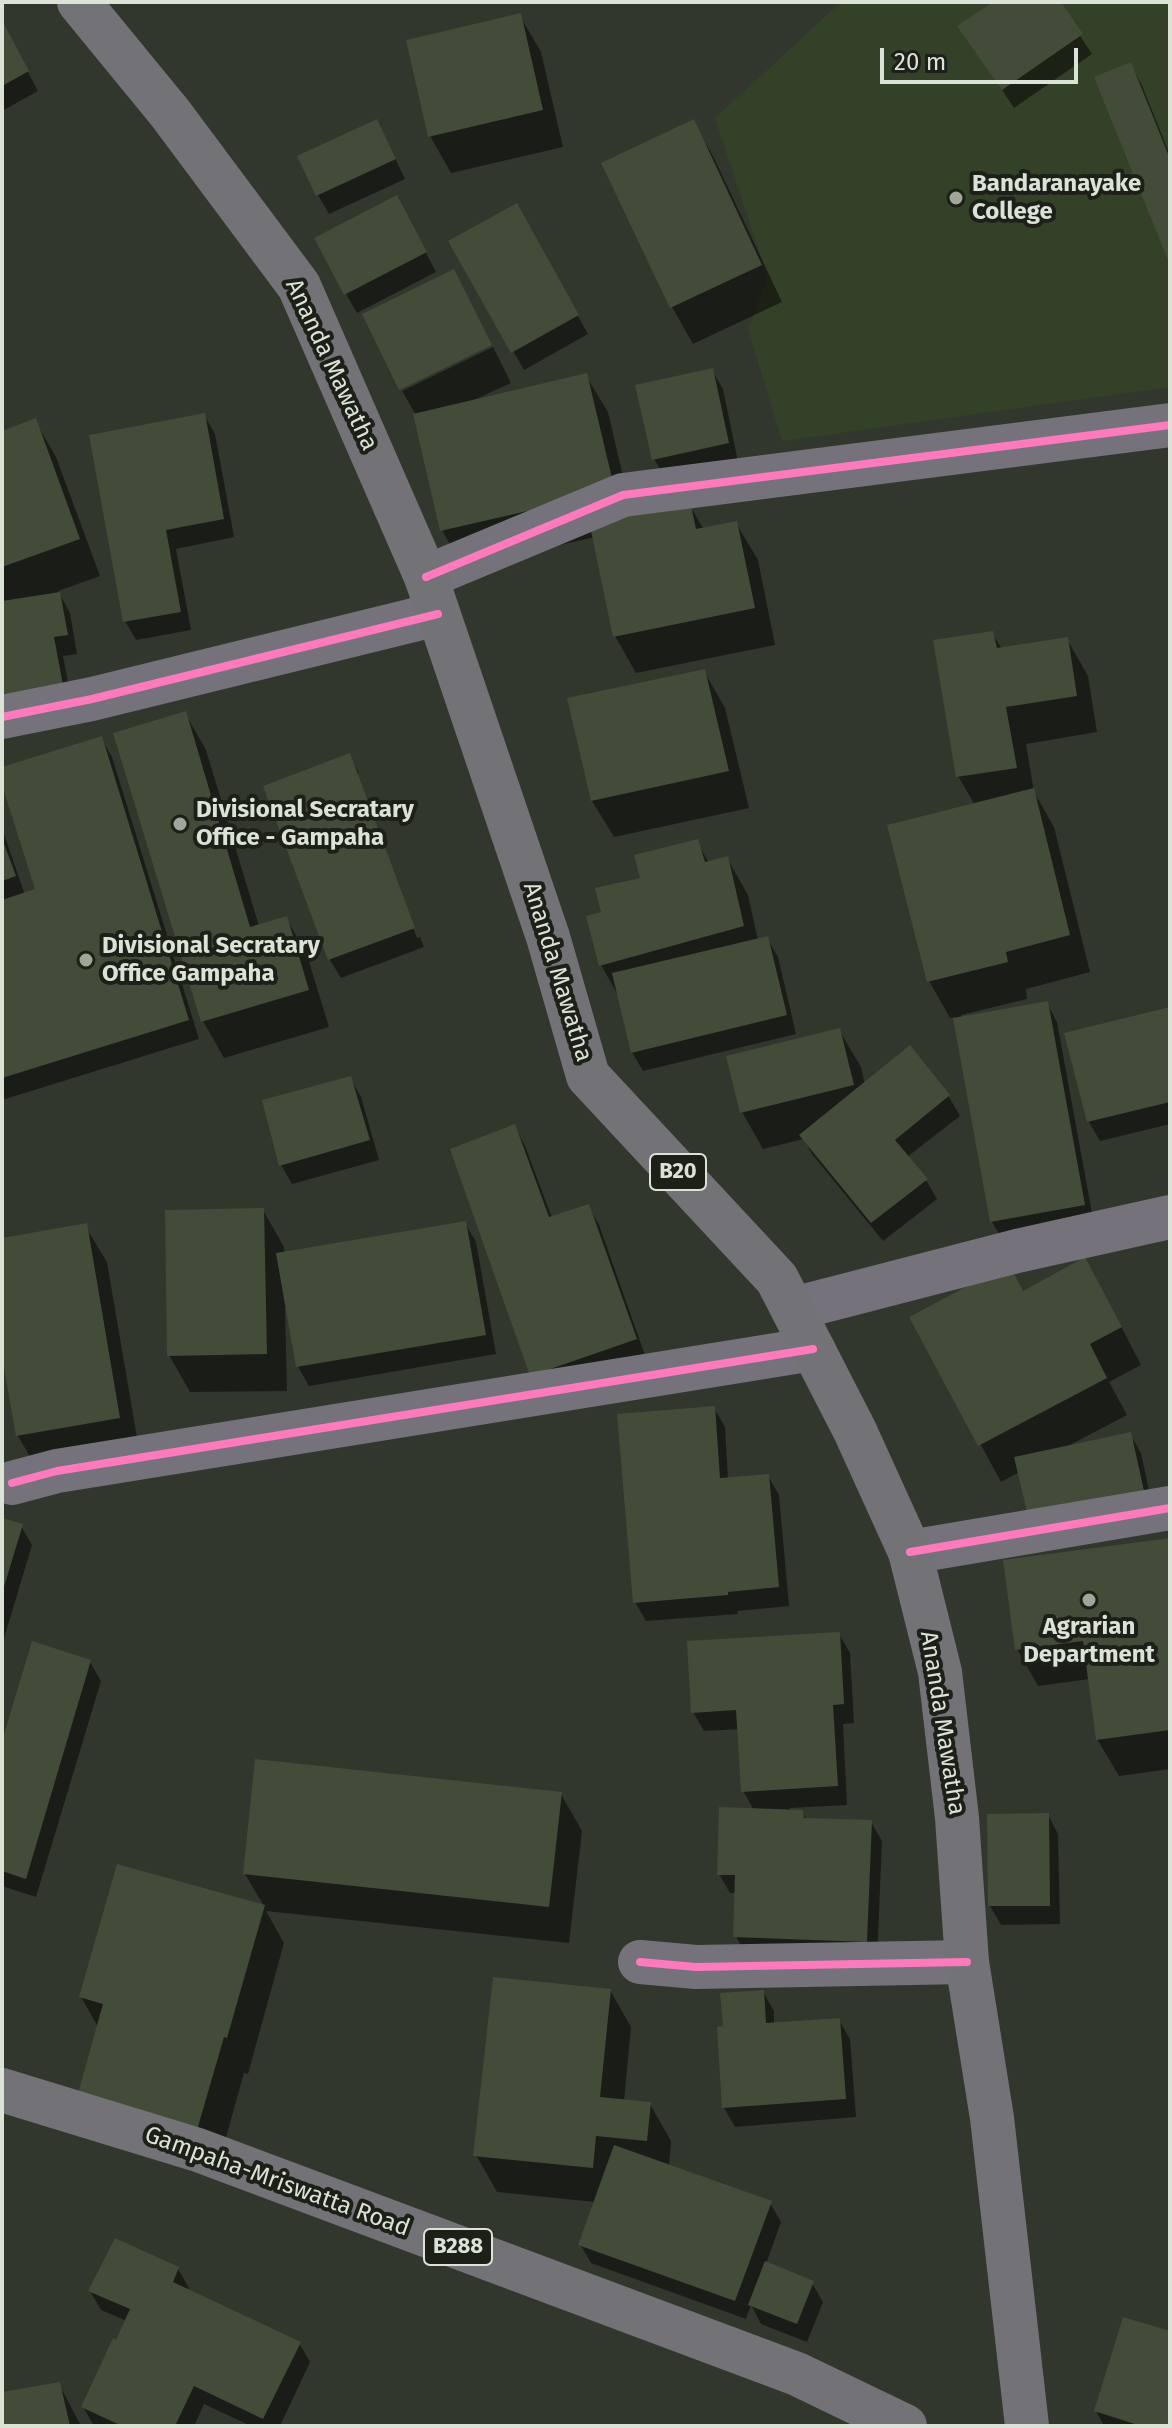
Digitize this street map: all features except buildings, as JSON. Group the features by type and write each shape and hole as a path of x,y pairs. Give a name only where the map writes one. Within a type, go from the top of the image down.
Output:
{"main road":[{"name":"Ananda Mawatha","path":"79,2 170,113 299,286 432,596 548,937 588,1076 777,1279 855,1431 910,1552 940,1672 957,1818 967,1962 992,2118 1027,2426"},
{"name":"Gampaha-Mriswatta Road","path":"2,2090 198,2150 797,2374 905,2426"}],"street":[{"path":"2,717 92,699 432,596 623,495 1170,425"},
{"path":"793,1309 1017,1251 1170,1217"},
{"path":"12,1483 57,1471 813,1349"},
{"path":"910,1552 1170,1508"},
{"path":"640,1962 696,1967 967,1962"}],"shaded area":[{"name":"Bandaranayake College","path":"841,2 1170,2 1170,387 782,441 748,329 768,278 715,118"}],"cycle path":[{"path":"426,577 623,495 1170,425"},
{"path":"2,717 92,699 438,614"},
{"path":"12,1483 57,1471 813,1349"},
{"path":"910,1552 1170,1508"},
{"path":"640,1962 696,1967 967,1962"}],"place":[{"name":"Bandaranayake College","path":"956,198"},
{"name":"Divisional Secratary Office - Gampaha","path":"180,824"},
{"name":"Divisional Secratary Office Gampaha","path":"86,960"},
{"name":"Agrarian Department","path":"1089,1600"}]}
